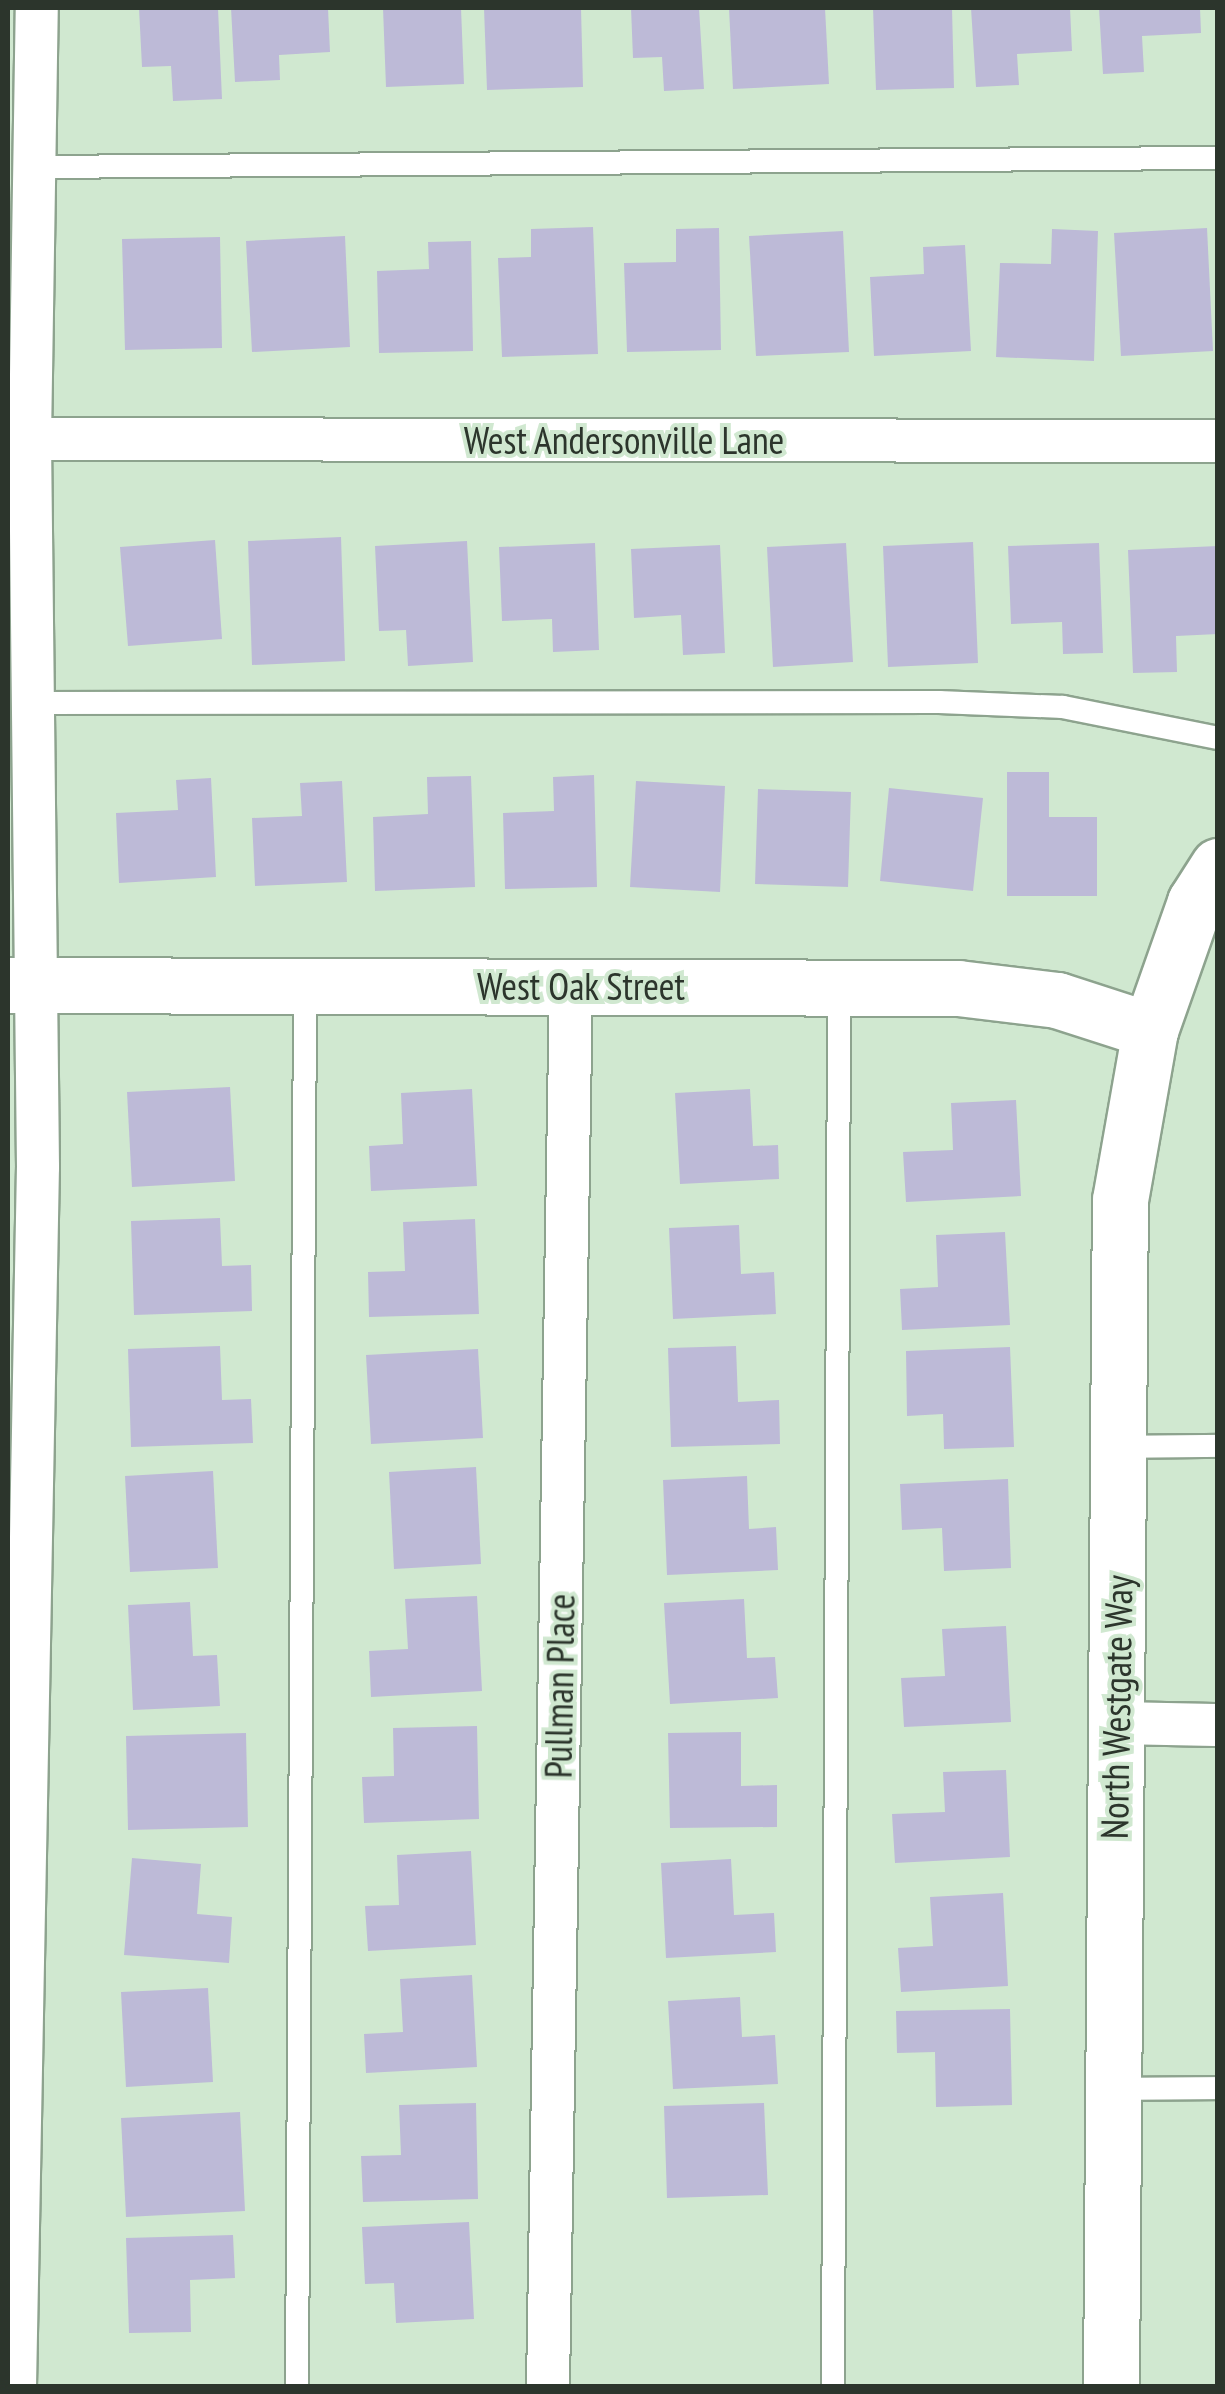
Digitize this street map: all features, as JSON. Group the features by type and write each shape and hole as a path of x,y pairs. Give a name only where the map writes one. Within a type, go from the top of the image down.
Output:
{"street":[{"path":"15,2386 12,2154 38,1168 21,985 32,702 30,439 37,8"},
{"name":"West Andersonville Lane","path":"30,439 1218,441"},
{"name":"North Westgate Way","path":"1111,2386 1120,1200 1150,1030 1195,902 1218,866"},
{"name":"West Oak Street","path":"21,985 958,988 1056,1000 1150,1030"},
{"name":"Pullman Place","path":"548,2386 571,985"},
{"path":"1116,1723 1218,1724"}],"lane":[{"path":"35,167 1218,158"},
{"path":"32,702 939,702 1063,707 1218,738"},
{"path":"297,2386 305,986"},
{"path":"834,2386 839,986"},
{"path":"1118,1447 1218,1446"},
{"path":"1113,2089 1218,2088"}],"building":[{"path":"139,8 218,8 222,99 173,101 171,66 142,67"},
{"path":"231,8 328,8 330,52 279,55 280,80 235,82"},
{"path":"383,8 461,8 464,84 386,87"},
{"path":"484,8 581,8 583,87 487,90"},
{"path":"631,8 699,8 704,89 664,91 662,57 633,58"},
{"path":"729,8 825,8 829,84 733,89"},
{"path":"873,8 952,8 954,88 876,90"},
{"path":"971,8 1070,8 1072,51 1017,54 1019,85 976,87"},
{"path":"1099,8 1200,8 1201,33 1142,36 1144,72 1103,74"},
{"path":"593,227 598,354 502,357 498,258 531,257 531,229"},
{"path":"719,228 721,350 627,352 624,263 676,262 676,229"},
{"path":"1207,228 1213,351 1121,356 1114,233"},
{"path":"1052,229 1098,231 1094,361 996,357 1000,263 1051,264"},
{"path":"843,231 849,352 756,356 749,236"},
{"path":"345,236 350,347 252,352 246,241"},
{"path":"220,237 222,348 125,350 122,239"},
{"path":"471,241 473,351 379,353 377,271 429,269 428,242"},
{"path":"965,245 971,351 874,356 870,277 924,274 923,247"},
{"path":"341,537 345,661 252,665 248,541"},
{"path":"215,540 222,639 128,646 120,547"},
{"path":"467,541 473,662 408,666 406,630 379,631 375,546"},
{"path":"973,542 978,663 888,667 883,546"},
{"path":"595,543 599,650 553,652 552,619 502,621 499,547"},
{"path":"846,543 853,662 773,667 767,547"},
{"path":"1099,543 1103,653 1063,654 1062,622 1011,624 1008,546"},
{"path":"720,545 725,653 683,655 681,615 634,618 631,549"},
{"path":"1218,546 1218,634 1176,636 1177,672 1133,673 1128,550"},
{"path":"1007,772 1049,772 1049,817 1097,817 1097,896 1007,896"},
{"path":"594,775 597,887 505,889 503,813 554,811 553,777"},
{"path":"471,776 475,887 375,891 373,817 428,814 427,777"},
{"path":"211,778 216,877 119,883 116,813 178,810 176,780"},
{"path":"342,781 347,882 255,886 252,818 302,816 300,783"},
{"path":"636,781 725,786 720,892 630,887"},
{"path":"889,788 983,798 973,891 880,881"},
{"path":"758,789 851,792 848,887 755,884"},
{"path":"230,1087 235,1181 132,1187 127,1092"},
{"path":"472,1089 477,1186 371,1191 369,1146 403,1144 401,1093"},
{"path":"750,1089 753,1146 778,1145 779,1179 680,1184 675,1093"},
{"path":"1016,1100 1021,1196 906,1202 903,1152 953,1150 951,1103"},
{"path":"220,1218 222,1266 251,1265 252,1311 134,1315 131,1221"},
{"path":"475,1219 479,1314 369,1317 368,1272 405,1271 403,1222"},
{"path":"739,1225 741,1274 774,1272 776,1314 673,1319 669,1228"},
{"path":"1005,1232 1010,1325 902,1330 900,1289 938,1287 936,1235"},
{"path":"220,1346 222,1400 251,1399 253,1443 131,1447 128,1349"},
{"path":"736,1346 738,1402 779,1400 780,1444 671,1447 668,1348"},
{"path":"1010,1347 1014,1447 944,1449 943,1414 907,1416 906,1351"},
{"path":"478,1349 483,1438 371,1444 366,1355"},
{"path":"476,1467 481,1564 394,1569 389,1472"},
{"path":"213,1471 218,1568 130,1572 125,1476"},
{"path":"747,1476 749,1529 776,1527 778,1570 667,1575 663,1480"},
{"path":"1008,1479 1011,1568 944,1571 942,1528 902,1530 900,1484"},
{"path":"477,1596 482,1691 371,1697 369,1651 408,1649 405,1599"},
{"path":"744,1599 747,1658 775,1657 778,1698 670,1704 664,1603"},
{"path":"190,1602 193,1656 217,1655 220,1706 133,1710 128,1605"},
{"path":"1006,1626 1011,1722 904,1727 901,1678 945,1676 942,1629"},
{"path":"477,1726 479,1819 364,1823 362,1777 394,1776 393,1728"},
{"path":"741,1732 741,1786 777,1785 777,1827 670,1828 668,1733"},
{"path":"246,1733 248,1827 128,1830 126,1736"},
{"path":"1006,1770 1010,1857 895,1863 892,1814 945,1812 943,1772"},
{"path":"471,1851 476,1945 368,1951 365,1906 399,1905 397,1855"},
{"path":"132,1858 201,1864 197,1914 232,1917 229,1963 124,1955"},
{"path":"731,1859 734,1915 774,1913 776,1952 666,1958 661,1863"},
{"path":"1003,1893 1008,1986 901,1992 898,1948 933,1946 930,1897"},
{"path":"472,1975 477,2067 366,2073 364,2034 403,2032 400,1979"},
{"path":"208,1988 213,2082 126,2087 121,1992"},
{"path":"740,1997 742,2037 775,2035 778,2084 673,2089 668,2001"},
{"path":"1010,2009 1012,2105 936,2107 935,2052 897,2053 896,2011"},
{"path":"476,2103 478,2199 363,2202 361,2156 401,2155 399,2105"},
{"path":"764,2103 768,2195 667,2198 664,2106"},
{"path":"240,2112 245,2211 126,2217 121,2118"},
{"path":"469,2222 474,2319 396,2323 394,2283 365,2284 362,2227"},
{"path":"233,2235 235,2278 190,2280 191,2332 129,2333 126,2238"}]}
